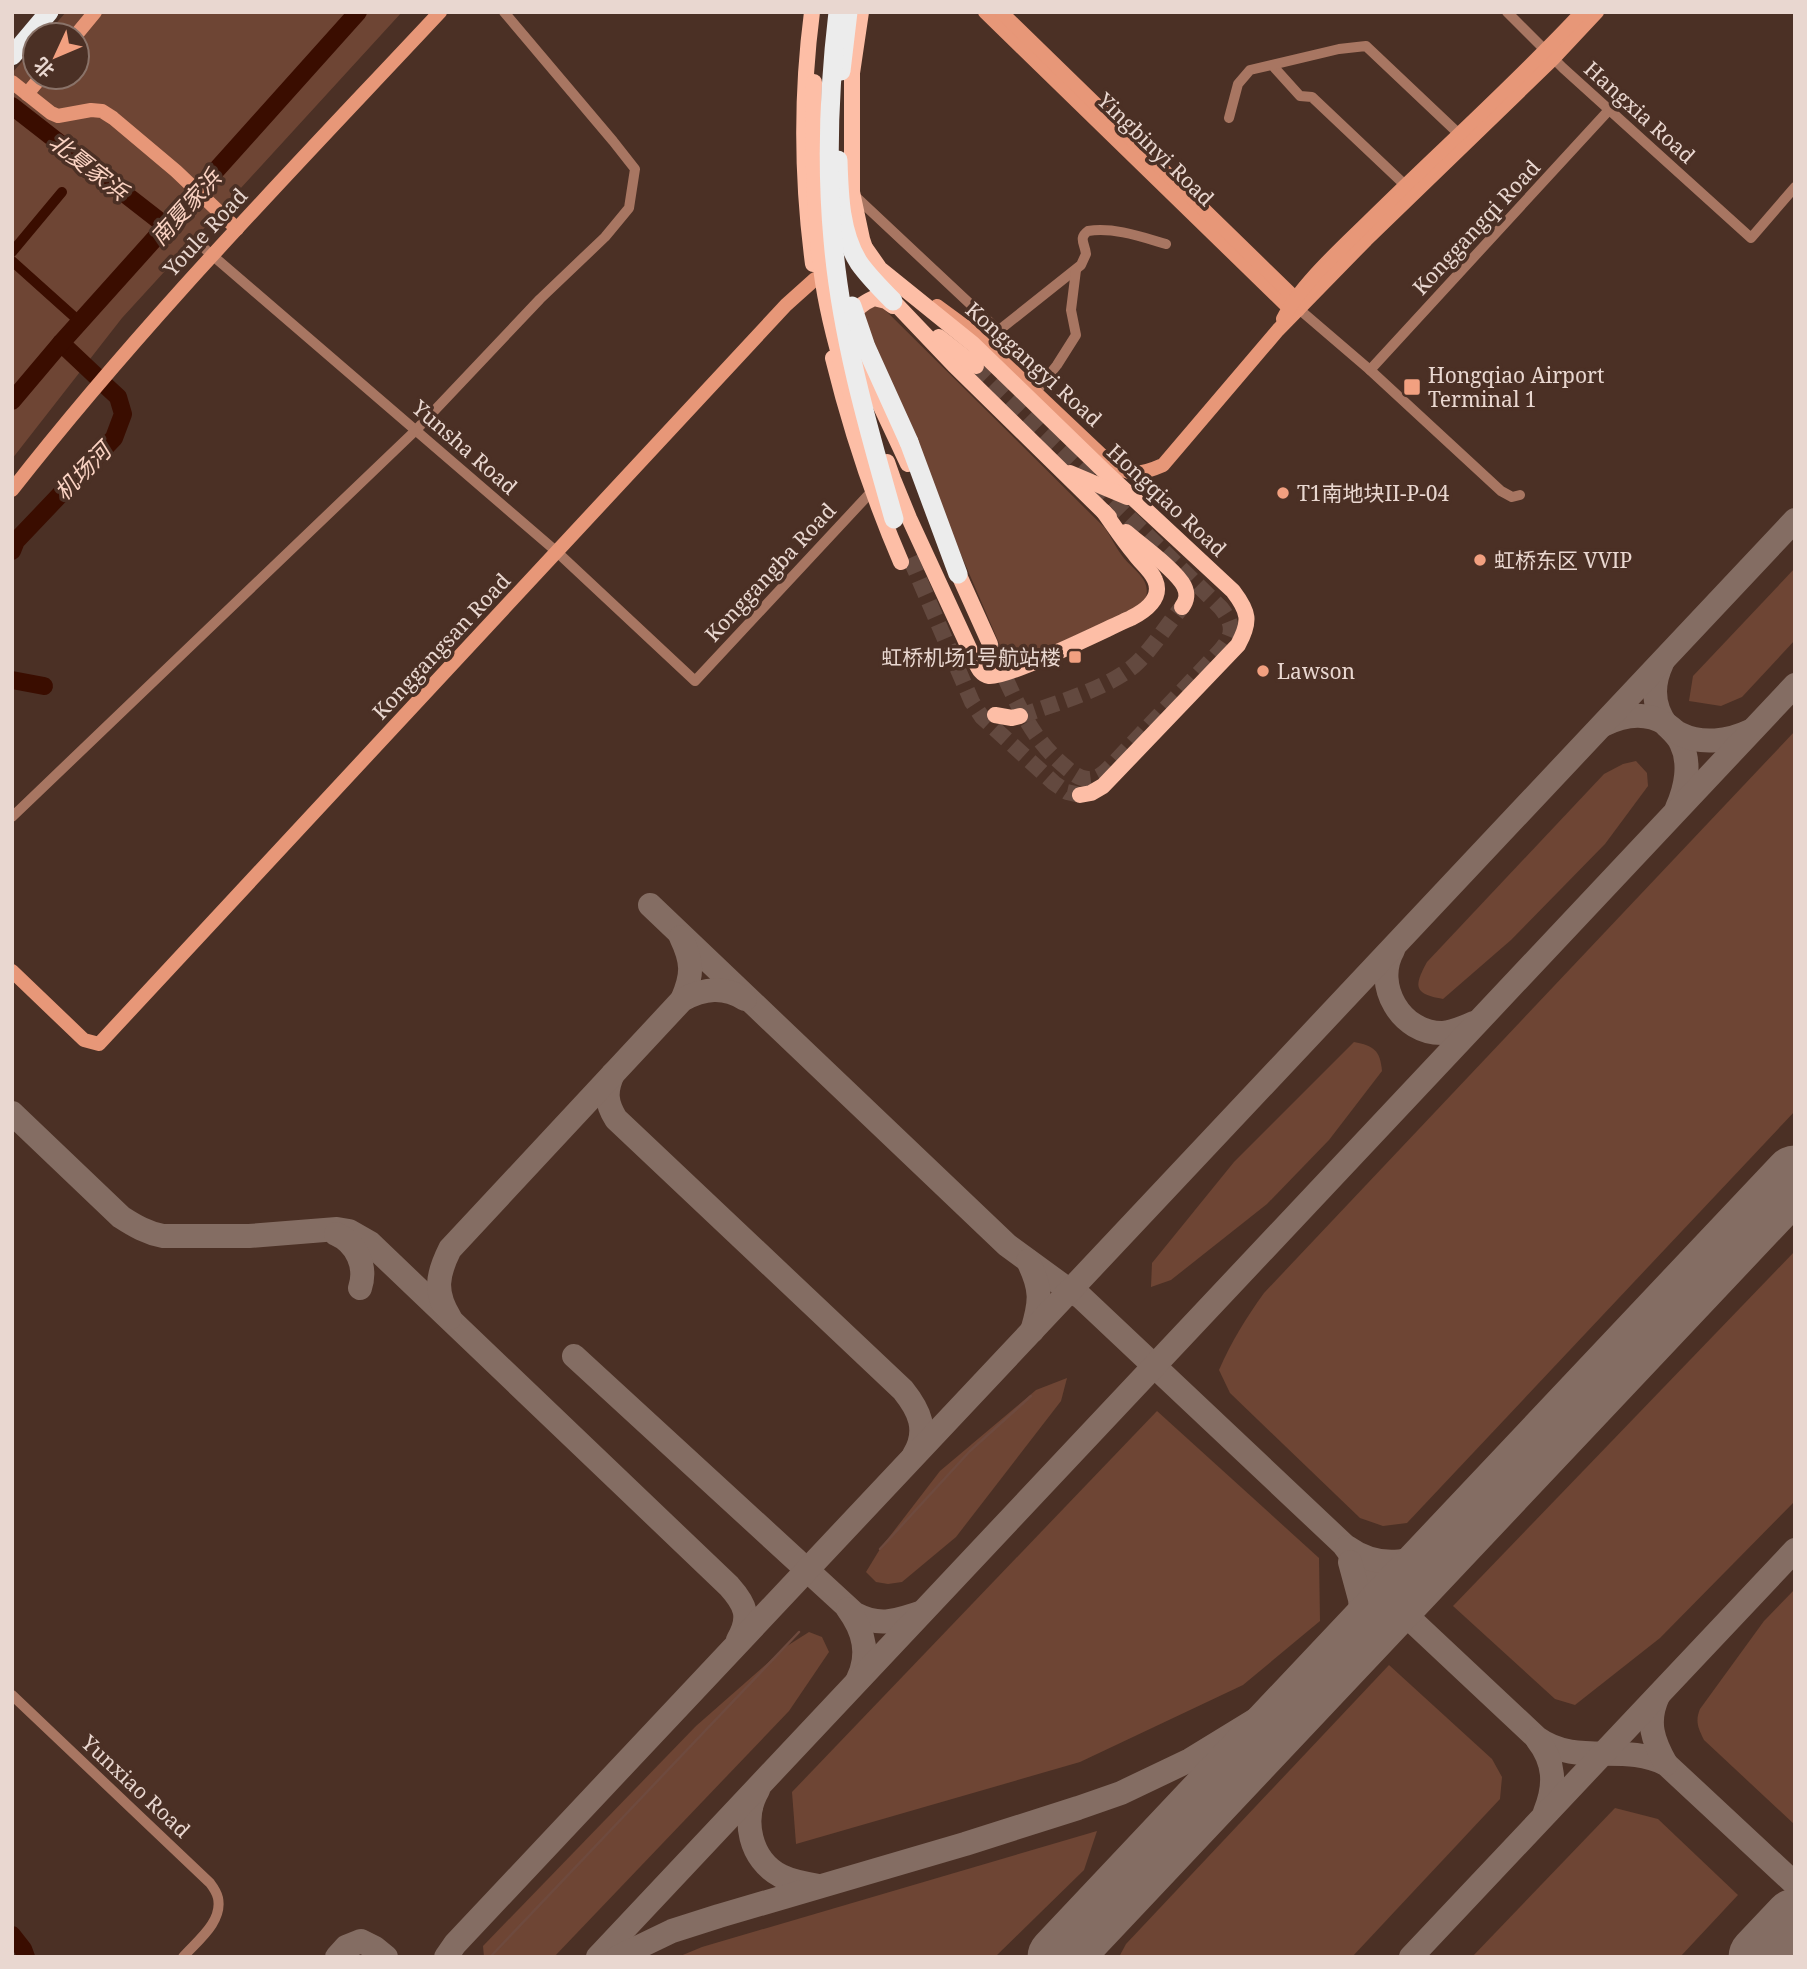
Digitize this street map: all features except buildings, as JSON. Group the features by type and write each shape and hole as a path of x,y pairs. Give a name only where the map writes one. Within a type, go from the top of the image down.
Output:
{"highway":[{"path":"12,56 49,12"},
{"path":"838,12 829,121 833,240 843,312 873,447 894,519"},
{"path":"848,12 839,111 840,204 853,250 869,276 899,295"},
{"path":"838,161 850,216 864,244"},
{"path":"831,199 856,320 909,442 958,574"}],"main road":[{"name":"Youle Road","path":"12,490 209,252 427,12"},
{"name":"Youle Road","path":"233,225 440,12"},
{"path":"811,12 807,53 804,176 815,279 839,384 873,490 906,560 848,384 831,324 823,282 814,174 814,82 821,12"},
{"path":"830,12 823,74 822,135 825,204 834,282 893,480 979,669 984,674 999,676 1141,614 1154,601 1155,579 1104,512"},
{"name":"Hongqiao Road","path":"861,12 852,73 852,192 864,244 878,279 974,344 1233,591 1247,614 1247,625 1238,645 1103,786 1091,793 1080,795"},
{"name":"Yingbinyi Road","path":"985,12 1295,306"},
{"name":"Yingbinyi Road","path":"1001,12 1295,306"},
{"name":"Konggangyi Road","path":"1295,306 1366,240 1549,55 1581,12"},
{"name":"Konggangyi Road","path":"899,295 936,305 967,328 1120,470 1133,474 1145,473 1163,465 1278,330 1330,260 1459,134 1597,12"},
{"path":"12,82 58,116 90,110 102,111 136,136 233,225"},
{"name":"Youle Road","path":"12,474 100,366 209,252"},
{"name":"Konggangsan Road","path":"12,971 84,1040 99,1044 786,305 815,279"},
{"path":"899,295 976,366"},
{"name":"Hongqiao Road","path":"899,295 909,318 962,373 1104,512 1184,585 1187,595 1182,607"},
{"path":"909,318 886,301 874,298 864,302 850,319 851,340 990,644"},
{"path":"1062,470 1136,501"},
{"path":"873,490 907,530 934,570"},
{"path":"995,715 1012,718 1020,716"}],"street":[{"path":"12,817 416,430 540,299 605,237 629,208 635,169 504,12"},
{"name":"Hangxia Road","path":"1507,12 1549,55 1751,238 1795,187"},
{"path":"1229,118 1238,84 1250,71 1339,49 1366,46 1459,134"},
{"path":"1273,66 1300,96 1312,97 1405,185"},
{"name":"Konggangqi Road","path":"1370,370 1609,110"},
{"path":"852,192 860,203 999,331"},
{"path":"983,343 1076,270 1084,261 1086,254 1082,236 1088,230 1110,230 1166,244"},
{"name":"Yunsha Road","path":"209,252 557,552 695,681"},
{"path":"1035,393 1076,335 1071,310 1076,270"},
{"name":"Yingbinyi Road","path":"1295,306 1370,370 1501,491 1512,497 1520,495"},
{"name":"Konggangba Road","path":"695,681 873,490"},
{"name":"Yunxiao Road","path":"12,1695 210,1883 218,1897 218,1912 211,1926 183,1957"}],"shaded area":[{"path":"66,12 402,12 122,318 12,459 12,73 21,63 21,91 91,91 91,21 58,21"},
{"path":"875,300 1105,528 1120,554 1145,583 1147,590 1143,605 1021,660 1010,658 1002,650 859,317"},
{"path":"1795,568 1795,640 1742,697 1721,706 1689,701 1693,676"},
{"path":"1795,731 1795,1111 1407,1523 1383,1526 1360,1518 1230,1393 1219,1370 1234,1340 1264,1293"},
{"path":"1636,761 1647,773 1648,786 1605,844 1511,940 1443,999 1421,991 1418,983 1427,962 1604,774 1623,764"},
{"path":"1354,1042 1375,1050 1380,1058 1382,1071 1329,1140 1267,1204 1171,1280 1151,1287 1152,1263 1234,1162"},
{"path":"1795,1251 1795,1501 1660,1638 1575,1705 1555,1699 1453,1606"},
{"path":"1067,1378 1061,1401 956,1537 902,1582 876,1582 866,1572 880,1549 940,1471 1036,1390"},
{"path":"1157,1411 1319,1558 1320,1621 1243,1685 1080,1762 796,1844 792,1792"},
{"path":"1795,1589 1795,1825 1704,1740 1697,1721 1700,1709 1764,1621"},
{"path":"809,1632 822,1637 829,1652 789,1711 554,1957 484,1957 483,1946 696,1726 787,1646"},
{"path":"1389,1665 1492,1759 1502,1777 1500,1799 1352,1957 1119,1957 1126,1944"},
{"path":"1615,1808 1658,1819 1738,1895 1680,1957 1472,1957"},
{"path":"1097,1831 1084,1870 995,1957 678,1957 702,1947"}],"waterway":[{"name":"南夏家浜","path":"12,401 358,12"},
{"name":"北夏家浜","path":"12,106 166,226"},
{"path":"12,252 62,192"},
{"path":"12,261 80,322"},
{"name":"机场河","path":"61,343 97,377"},
{"name":"机场河","path":"12,551 16,541 114,438 123,414 118,397 105,385"},
{"path":"12,680 44,686"},
{"path":"880,1549 970,1451 1031,1396"},
{"path":"492,1955 799,1632"},
{"name":"机场河","path":"12,1935 26,1957"}],"taxiway":[{"path":"446,1957 455,1944 1795,520"},
{"path":"1662,663 1656,679 1656,703 1667,726 1680,740 1687,767 1677,808"},
{"path":"598,1957 1795,685"},
{"path":"1603,725 1626,717 1651,717 1678,733 1706,741 1750,731"},
{"path":"650,905 1007,1245 1081,1297 1343,1544 1365,1574 1393,1603 1537,1738 1552,1747 1568,1751 1634,1755 1666,1764 1795,1884"},
{"path":"681,937 690,968 682,1000"},
{"path":"1393,950 1386,978 1389,992 1403,1016 1428,1031 1443,1033 1474,1023"},
{"path":"450,1318 441,1300 439,1284 442,1267 450,1249 682,1000 714,990 729,992 745,999"},
{"path":"613,1074 608,1097 616,1119 903,1390 914,1405 920,1421 921,1437 914,1455"},
{"path":"12,1113 121,1217 152,1233 163,1236 249,1236 337,1229 349,1231 370,1243 729,1586 745,1612 744,1625 738,1640"},
{"path":"1759,1216 1795,1184"},
{"path":"336,1234 350,1243 358,1256 362,1272 360,1288"},
{"path":"1028,1261 1039,1296 1032,1331"},
{"path":"574,1356 855,1614 880,1622 920,1613"},
{"path":"1347,1547 1360,1555 1386,1562 1412,1559 1451,1542"},
{"path":"1411,1957 1795,1550"},
{"path":"618,1957 672,1931 1078,1808 1121,1793 1190,1760 1270,1711 1348,1651 1357,1635 1361,1610 1350,1562"},
{"path":"848,1609 864,1643 864,1661 858,1679"},
{"path":"1658,1696 1652,1723 1666,1764"},
{"path":"1537,1739 1547,1756 1552,1774 1551,1792 1545,1812"},
{"path":"758,1790 750,1813 750,1826 751,1838 762,1860 781,1876 819,1886"},
{"path":"1078,1957 1139,1872"},
{"path":"337,1957 346,1947 361,1941 386,1957"}],"runway":[{"path":"1059,1957 1795,1177"},
{"path":"1760,1957 1795,1920"}],"tunnel":[{"path":"976,366 1221,608 1229,620 1231,630 1228,640 1219,652 1105,772 1090,779 1071,772 1038,738 1020,708 990,644"},
{"path":"910,558 972,702 982,717 1054,783 1067,792 1080,795"},
{"path":"1020,716 1099,687 1127,671 1144,656 1182,607"}],"place":[{"name":"Hongqiao Airport Terminal 1","path":"1412,387"},
{"name":"T1南地块II-P-04","path":"1283,493"},
{"name":"虹桥东区 VVIP","path":"1480,560"},
{"name":"虹桥机场1号航站楼","path":"1075,657"},
{"name":"Lawson","path":"1263,671"}]}
